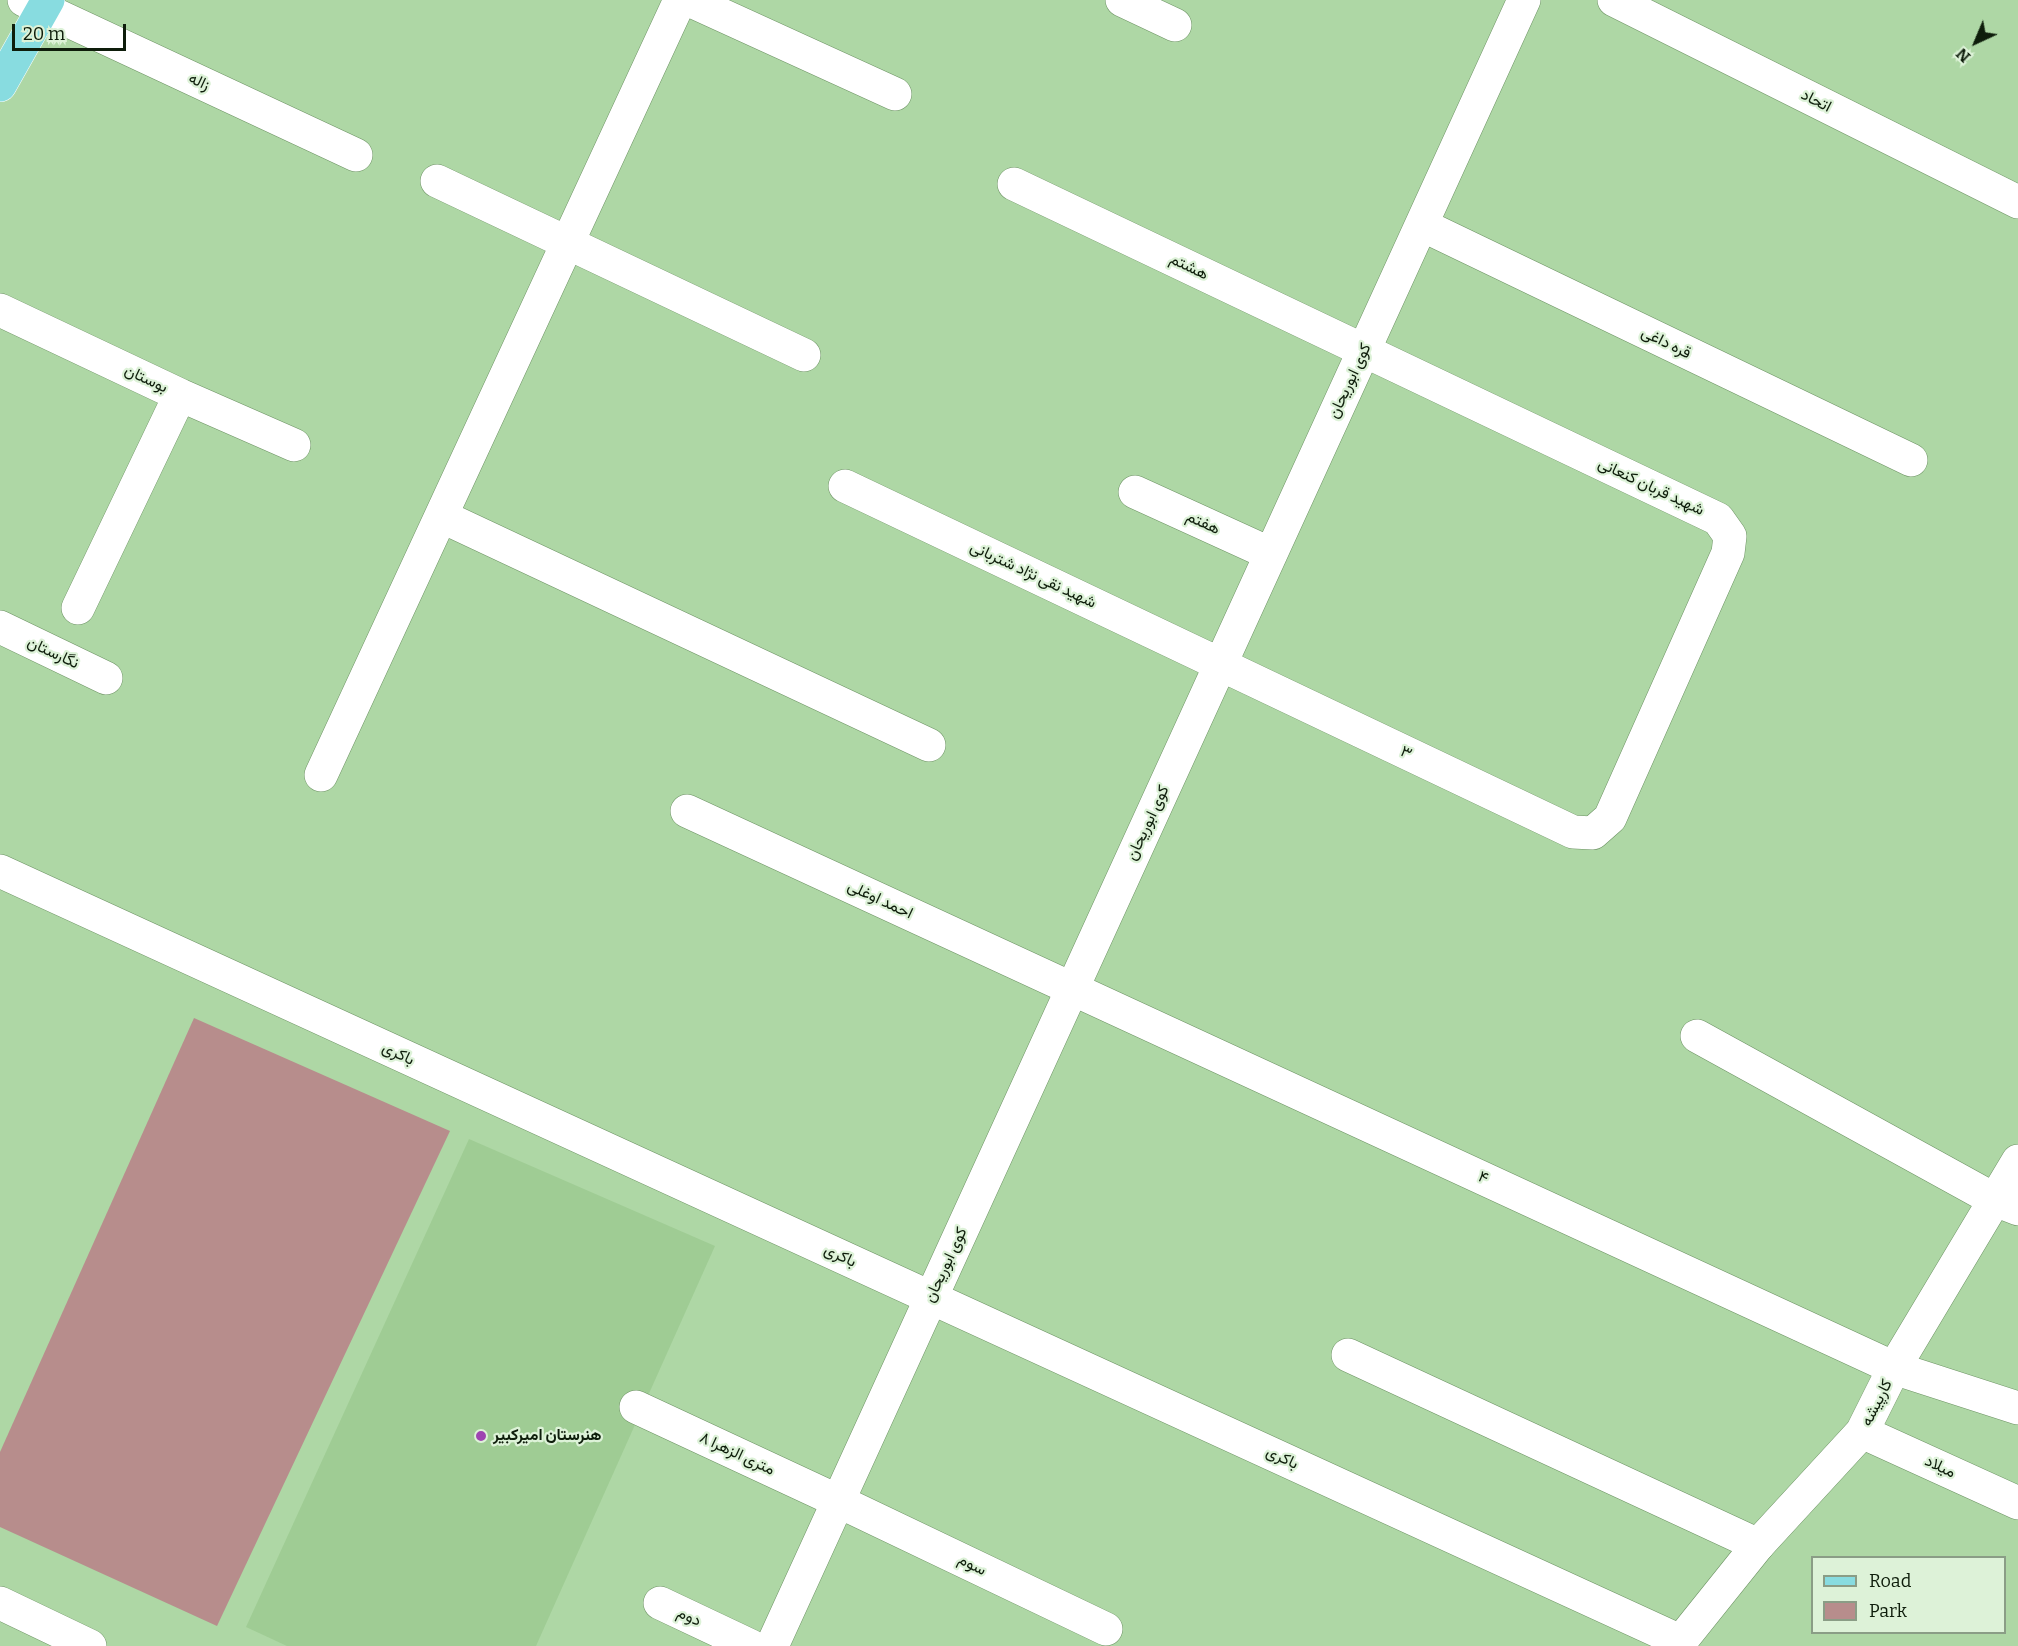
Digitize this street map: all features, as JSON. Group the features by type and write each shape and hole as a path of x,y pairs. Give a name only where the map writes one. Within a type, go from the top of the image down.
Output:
{"main road":[{"path":"0,85 39,3"}],"street":[{"path":"321,775 680,0"},
{"path":"689,0 895,94"},
{"path":"1122,0 1175,25"},
{"name":"کوی ابوریحان","path":"772,1646 1524,0"},
{"name":"اتحاد","path":"1614,0 2018,202"},
{"name":"زاله","path":"39,3 356,154"},
{"path":"437,182 804,355"},
{"name":"هشتم","path":"1014,184 1364,351"},
{"name":"قره داغی","path":"1422,225 1911,460"},
{"name":"بوستان","path":"0,310 180,395 294,445"},
{"name":"شهید قربان کنعانی","path":"1364,351 1718,519 1731,536 1728,553 1610,818 1593,833"},
{"path":"78,608 180,395"},
{"name":"شهید نقی نژاد شتربانی","path":"845,486 1221,665"},
{"name":"هفتم","path":"1135,492 1271,554"},
{"path":"441,516 929,745"},
{"name":"نگارستان","path":"0,627 106,678"},
{"name":"۳","path":"1221,665 1573,832 1593,833"},
{"name":"احمد اوغلی","path":"687,811 1072,989"},
{"name":"باکری","path":"0,871 1678,1643"},
{"name":"۴","path":"1072,989 1894,1368 2018,1408"},
{"path":"1696,1036 2006,1204"},
{"name":"کارپیشه","path":"1678,1643 1758,1545 1862,1432 1894,1368 2006,1204 2018,1161"},
{"path":"1348,1355 1758,1545"},
{"name":"۸ متری الزهرا","path":"636,1407 838,1501"},
{"name":"میلاد","path":"1862,1432 2018,1503"},
{"name":"سوم","path":"838,1501 1106,1629"},
{"path":"0,1603 90,1646"},
{"name":"دوم","path":"660,1603 751,1646"}],"shaded area":[{"name":"هنرستان امیرکبیر","path":"469,1139 715,1246 536,1646 287,1646 246,1627"}],"green space":[{"path":"194,1018 450,1131 217,1626 0,1527 0,1452"}],"place":[{"name":"هنرستان امیرکبیر","path":"481,1436"}]}
